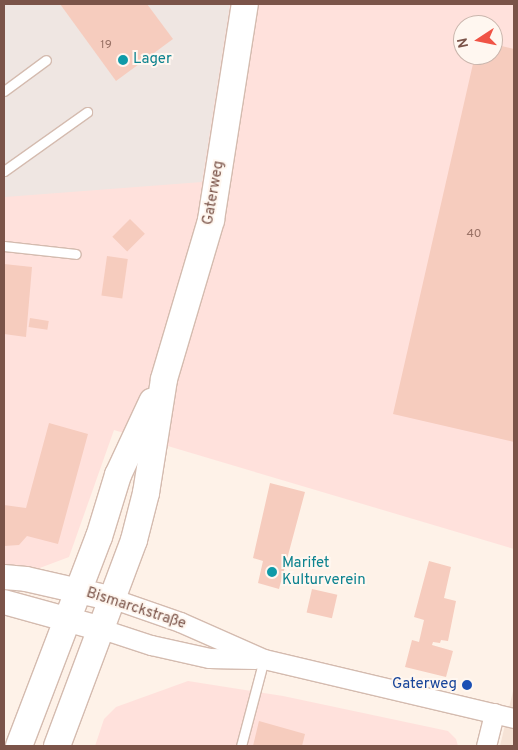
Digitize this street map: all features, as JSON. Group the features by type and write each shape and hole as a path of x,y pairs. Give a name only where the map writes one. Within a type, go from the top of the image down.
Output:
{"main road":[{"name":"Gaterweg","path":"57,746 114,599 146,493 164,378 211,220 245,4"},
{"name":"Gaterweg","path":"19,746 68,619 118,475 164,378"}],"street":[{"name":"Bismarckstraße","path":"4,578 78,590 114,599 180,622 264,659 514,718"},
{"name":"Bismarckstraße","path":"4,602 68,619 151,645 209,658 264,659"},
{"path":"486,746 494,713"}],"lane":[{"path":"4,91 46,60"},
{"path":"4,171 87,112"},
{"path":"4,246 76,254"},
{"path":"241,746 264,659"}],"shaded area":[{"path":"4,4 514,4 514,549 114,430 69,557 37,569 4,566"},
{"path":"4,4 230,4 202,182 5,197"},
{"path":"188,681 283,696 448,731 456,739 458,746 95,746 104,719 116,707"},
{"path":"514,687 514,746 500,746"}],"building":[{"name":"Lager","path":"60,4 147,4 173,39 116,81"},
{"path":"503,46 514,49 514,442 393,414 473,65 503,65"},
{"path":"130,219 145,234 127,252 112,237"},
{"path":"107,256 128,259 122,299 101,296"},
{"path":"4,264 32,267 26,337 4,334"},
{"path":"30,318 49,321 47,330 29,327"},
{"path":"49,423 88,434 58,544 27,536 19,545 4,546 4,505 26,508"},
{"path":"270,483 305,492 279,589 258,583 263,561 253,558"},
{"path":"429,561 451,567 444,598 456,601 448,641 433,642 432,645 453,651 446,677 405,667 412,640 419,642 424,620 414,617"},
{"path":"312,589 337,595 332,618 307,612"},
{"path":"259,721 305,734 302,746 253,746"}],"place":[{"name":"Lager","path":"123,60"},
{"name":"Marifet Kulturverein","path":"272,572"},
{"name":"Gaterweg","path":"467,685"}]}
